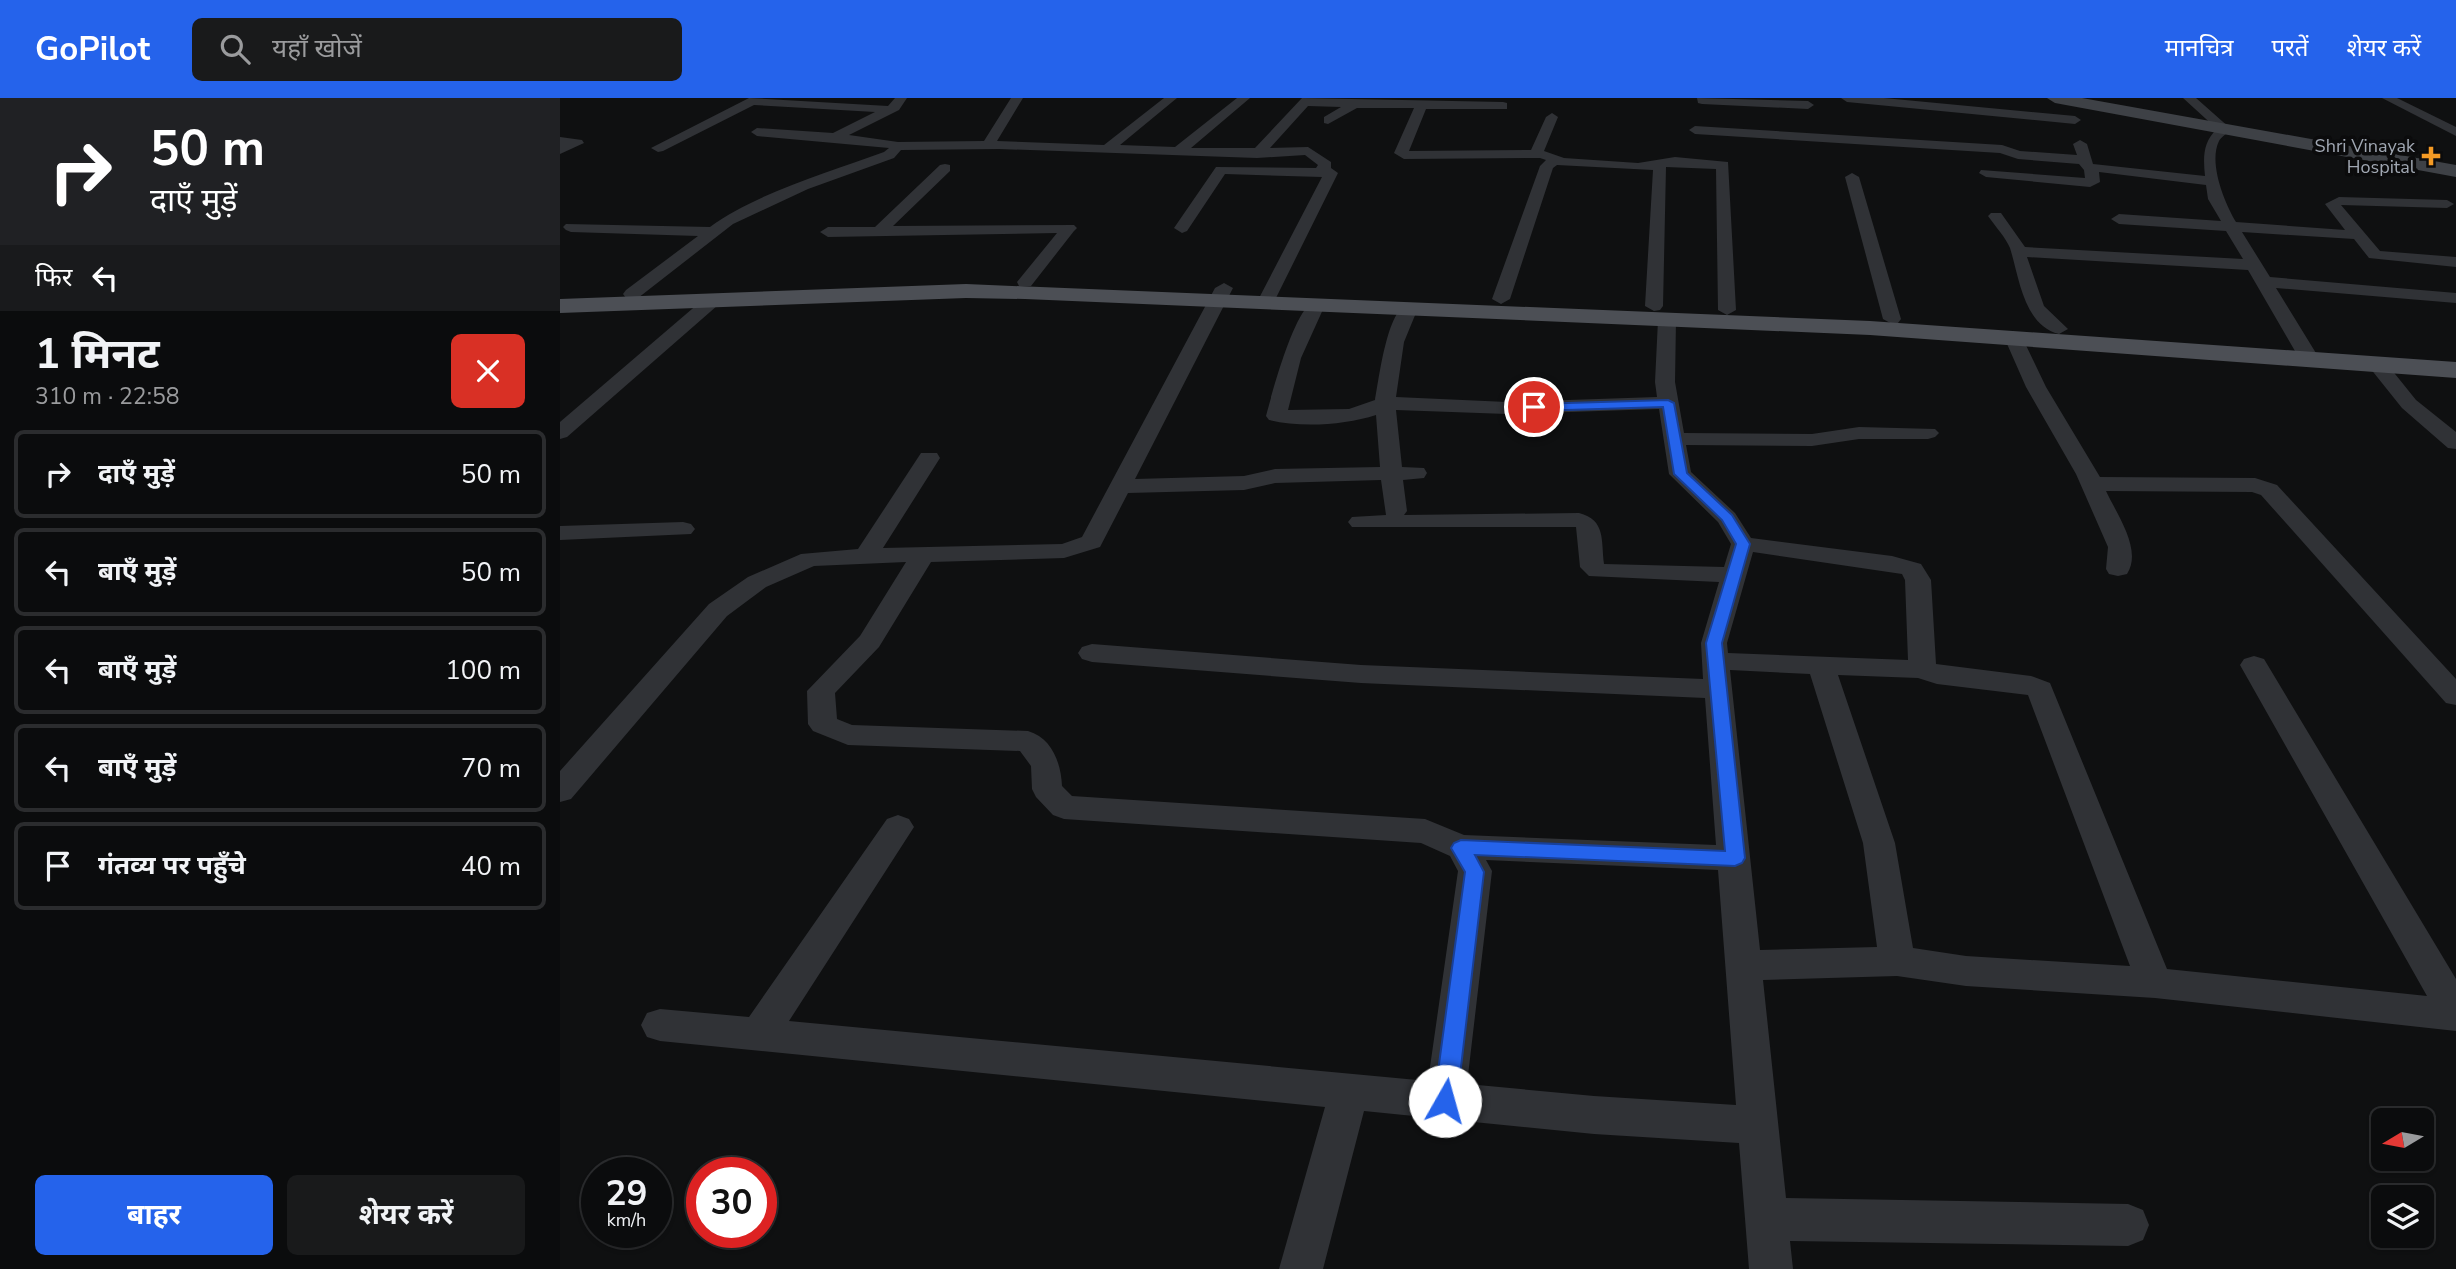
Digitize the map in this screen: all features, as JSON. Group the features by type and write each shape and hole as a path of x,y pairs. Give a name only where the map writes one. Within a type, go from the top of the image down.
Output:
{"main road":[{"path":"2054,98 2078,111 2225,129 2456,171"},
{"path":"560,296 1025,282 1269,296 1501,299 1661,313 2013,337 2456,359"},
{"path":"560,306 966,291 1222,294"},
{"path":"1269,296 1316,305 1661,313 1727,310 2059,329 2307,352 2376,363 2456,370"}],"street":[{"path":"835,137 890,109 898,104 901,98"},
{"path":"988,145 1017,98"},
{"path":"1107,149 1171,98"},
{"path":"1177,152 1244,98"},
{"path":"1847,98 2078,111 2073,138 2088,164 2093,182 1986,173"},
{"path":"2189,98 2225,129 2213,140 2210,162 2215,199 2307,352"},
{"path":"2388,98 2456,132"},
{"path":"659,148 756,99 890,109"},
{"path":"1685,148 1700,121 1702,99 1808,105"},
{"path":"1256,154 1306,100 1504,108"},
{"path":"1328,120 1355,104"},
{"path":"1422,105 1402,155 1487,149 1550,156 1553,160 1638,167 1685,148 2002,149 2014,154 2212,181"},
{"path":"1536,154 1552,117"},
{"path":"1950,131 2001,136"},
{"path":"757,132 887,142 896,146 988,145 1256,154 1308,151 1325,166 1322,169 1329,172"},
{"path":"560,141 577,143 560,150"},
{"path":"632,294 712,232 740,214 889,155 896,146"},
{"path":"1685,148 1723,165 1727,310"},
{"path":"1501,299 1547,166 1553,160"},
{"path":"1649,161 1660,168 1661,313 1665,382 1681,474 1727,518 1743,544 1714,643 1771,1269"},
{"path":"879,231 945,168"},
{"path":"1182,228 1221,170 1329,172"},
{"path":"1269,296 1329,172"},
{"path":"1852,177 1892,319"},
{"path":"2453,202 2328,198 2357,236 2378,256 2456,262"},
{"path":"2140,259 2116,214 2357,236"},
{"path":"1996,216 2017,251 2036,307 2059,329"},
{"path":"571,227 712,232"},
{"path":"828,232 1069,228 1025,282"},
{"path":"2017,251 2255,265"},
{"path":"2265,282 2456,298"},
{"path":"560,791 718,610 757,582 810,559 1064,551 1091,542 1222,294"},
{"path":"560,433 712,301"},
{"path":"1316,305 1291,358 1275,415 1363,414 1378,410 1385,403 1507,408 1668,403"},
{"path":"1395,511 1385,403 1395,342 1409,308"},
{"path":"2013,337 2036,387 2092,484 2119,547 2118,569"},
{"path":"2376,363 2409,404 2456,443"},
{"path":"560,405 592,405"},
{"path":"1674,439 1812,440 1858,433 1928,433"},
{"path":"863,556 929,458"},
{"path":"1122,486 1244,483 1275,475 1416,473"},
{"path":"2092,484 2255,485 2269,490 2456,696"},
{"path":"1360,522 1579,520 1588,526 1592,567 1598,571 1734,575"},
{"path":"560,533 683,529"},
{"path":"1743,544 1892,563 1912,569 1919,580 1922,669"},
{"path":"922,556 870,641 821,691 823,724 848,735 1028,741 1046,764 1047,789 1065,807 1425,831 1461,848 1735,858"},
{"path":"1092,653 1361,674 1717,675 1822,667 1922,669 1937,675 2031,685 2040,690 2155,983"},
{"path":"2255,665 2456,1014"},
{"path":"1822,667 1880,843 1897,961"},
{"path":"759,1034 898,827"},
{"path":"1445,1101 1475,872 1461,848"},
{"path":"1744,965 1897,961 1966,971 2155,983 2456,1014"},
{"path":"660,1025 1594,1115 1758,1125"},
{"path":"1301,1269 1349,1092"},
{"path":"1767,1219 2129,1225"}],"place":[{"name":"Shri Vinayak Hospital","path":"2431,156"}],"route":[{"path":"1445,1101 1475,872 1461,848 1735,858 1714,643 1743,544 1727,518 1681,474 1668,403 1534,407"}]}
